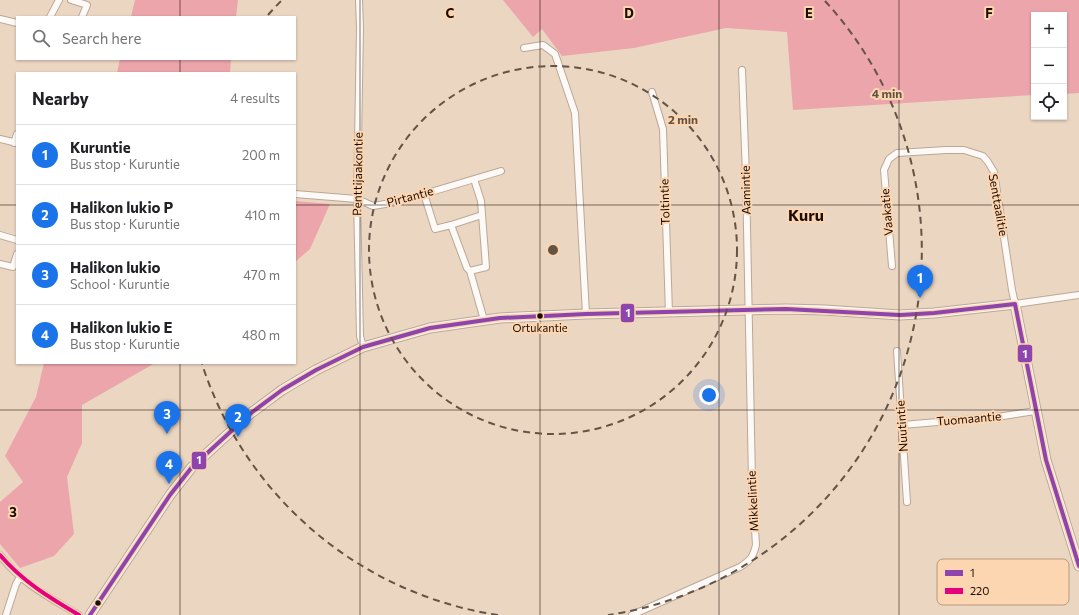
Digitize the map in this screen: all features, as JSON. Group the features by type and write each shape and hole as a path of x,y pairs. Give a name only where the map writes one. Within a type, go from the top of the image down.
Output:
{"street":[{"path":"51,16 60,0"},
{"path":"71,0 87,5 82,16"},
{"name":"Penttijaakontie","path":"359,0 360,28 357,199 360,336 363,347"},
{"path":"0,19 16,23"},
{"path":"524,48 542,45 555,54 575,113 586,314"},
{"name":"Aamintie","path":"742,70 746,176 748,311"},
{"name":"Toltintie","path":"652,92 663,128 669,313"},
{"path":"0,139 15,143"},
{"name":"Senttaalitie","path":"889,159 897,153 946,150 964,150 983,156 994,172 1015,304"},
{"name":"Vaakatie","path":"889,159 884,170 892,266"},
{"name":"Pirtantie","path":"296,194 357,199 372,206 397,202 501,171"},
{"path":"470,271 486,267 481,201 474,179"},
{"path":"424,194 435,229 482,215"},
{"path":"451,224 467,268 470,271 484,320"},
{"path":"0,234 16,240"},
{"path":"0,264 13,267 16,257"},
{"path":"90,615 165,501 192,467 251,413 282,390 316,370 363,347 430,328 500,318 586,314 824,310 900,315 934,313 1015,304 1079,294"},
{"path":"1015,304 1035,411 1046,460 1079,566"},
{"name":"Mikkelintie","path":"632,615 740,567 749,561 753,554 756,545 752,481 748,311"},
{"name":"Nuutintie","path":"897,351 907,502"},
{"name":"Tuomaantie","path":"902,425 997,417 1035,411"},
{"path":"0,554 20,577 79,615"},
{"path":"6,615 16,584 20,577"}],"shaded area":[{"path":"135,0 238,0 236,16 131,16"},
{"path":"503,0 1079,0 1079,93 1067,94 1067,12 1031,12 1031,95 793,110 787,32 726,28 634,48 562,56 542,29 533,37"},
{"path":"120,60 231,60 230,72 117,72"},
{"path":"296,201 330,204 310,249 296,261"},
{"path":"44,364 153,364 82,405 82,443 67,477 74,534 54,556 20,568 0,544 0,502 23,482 5,456 36,397"}],"transit line":[{"name":"1","path":"90,615 170,495 192,467 251,413 282,390 316,370 363,347 430,328 500,318 586,314 786,309 900,315 934,313 1015,304 1046,460 1079,566"},
{"name":"220","path":"0,555 27,581 79,615"}],"place":[{"name":"Kuruntie","path":"920,298"},
{"name":"Ortukantie","path":"540,316"},
{"name":"Halikon lukio","path":"167,434"},
{"name":"Halikon lukio P","path":"238,437"},
{"name":"Halikon lukio E","path":"169,484"}],"district":[{"name":"Kuru","path":"806,215"}]}
